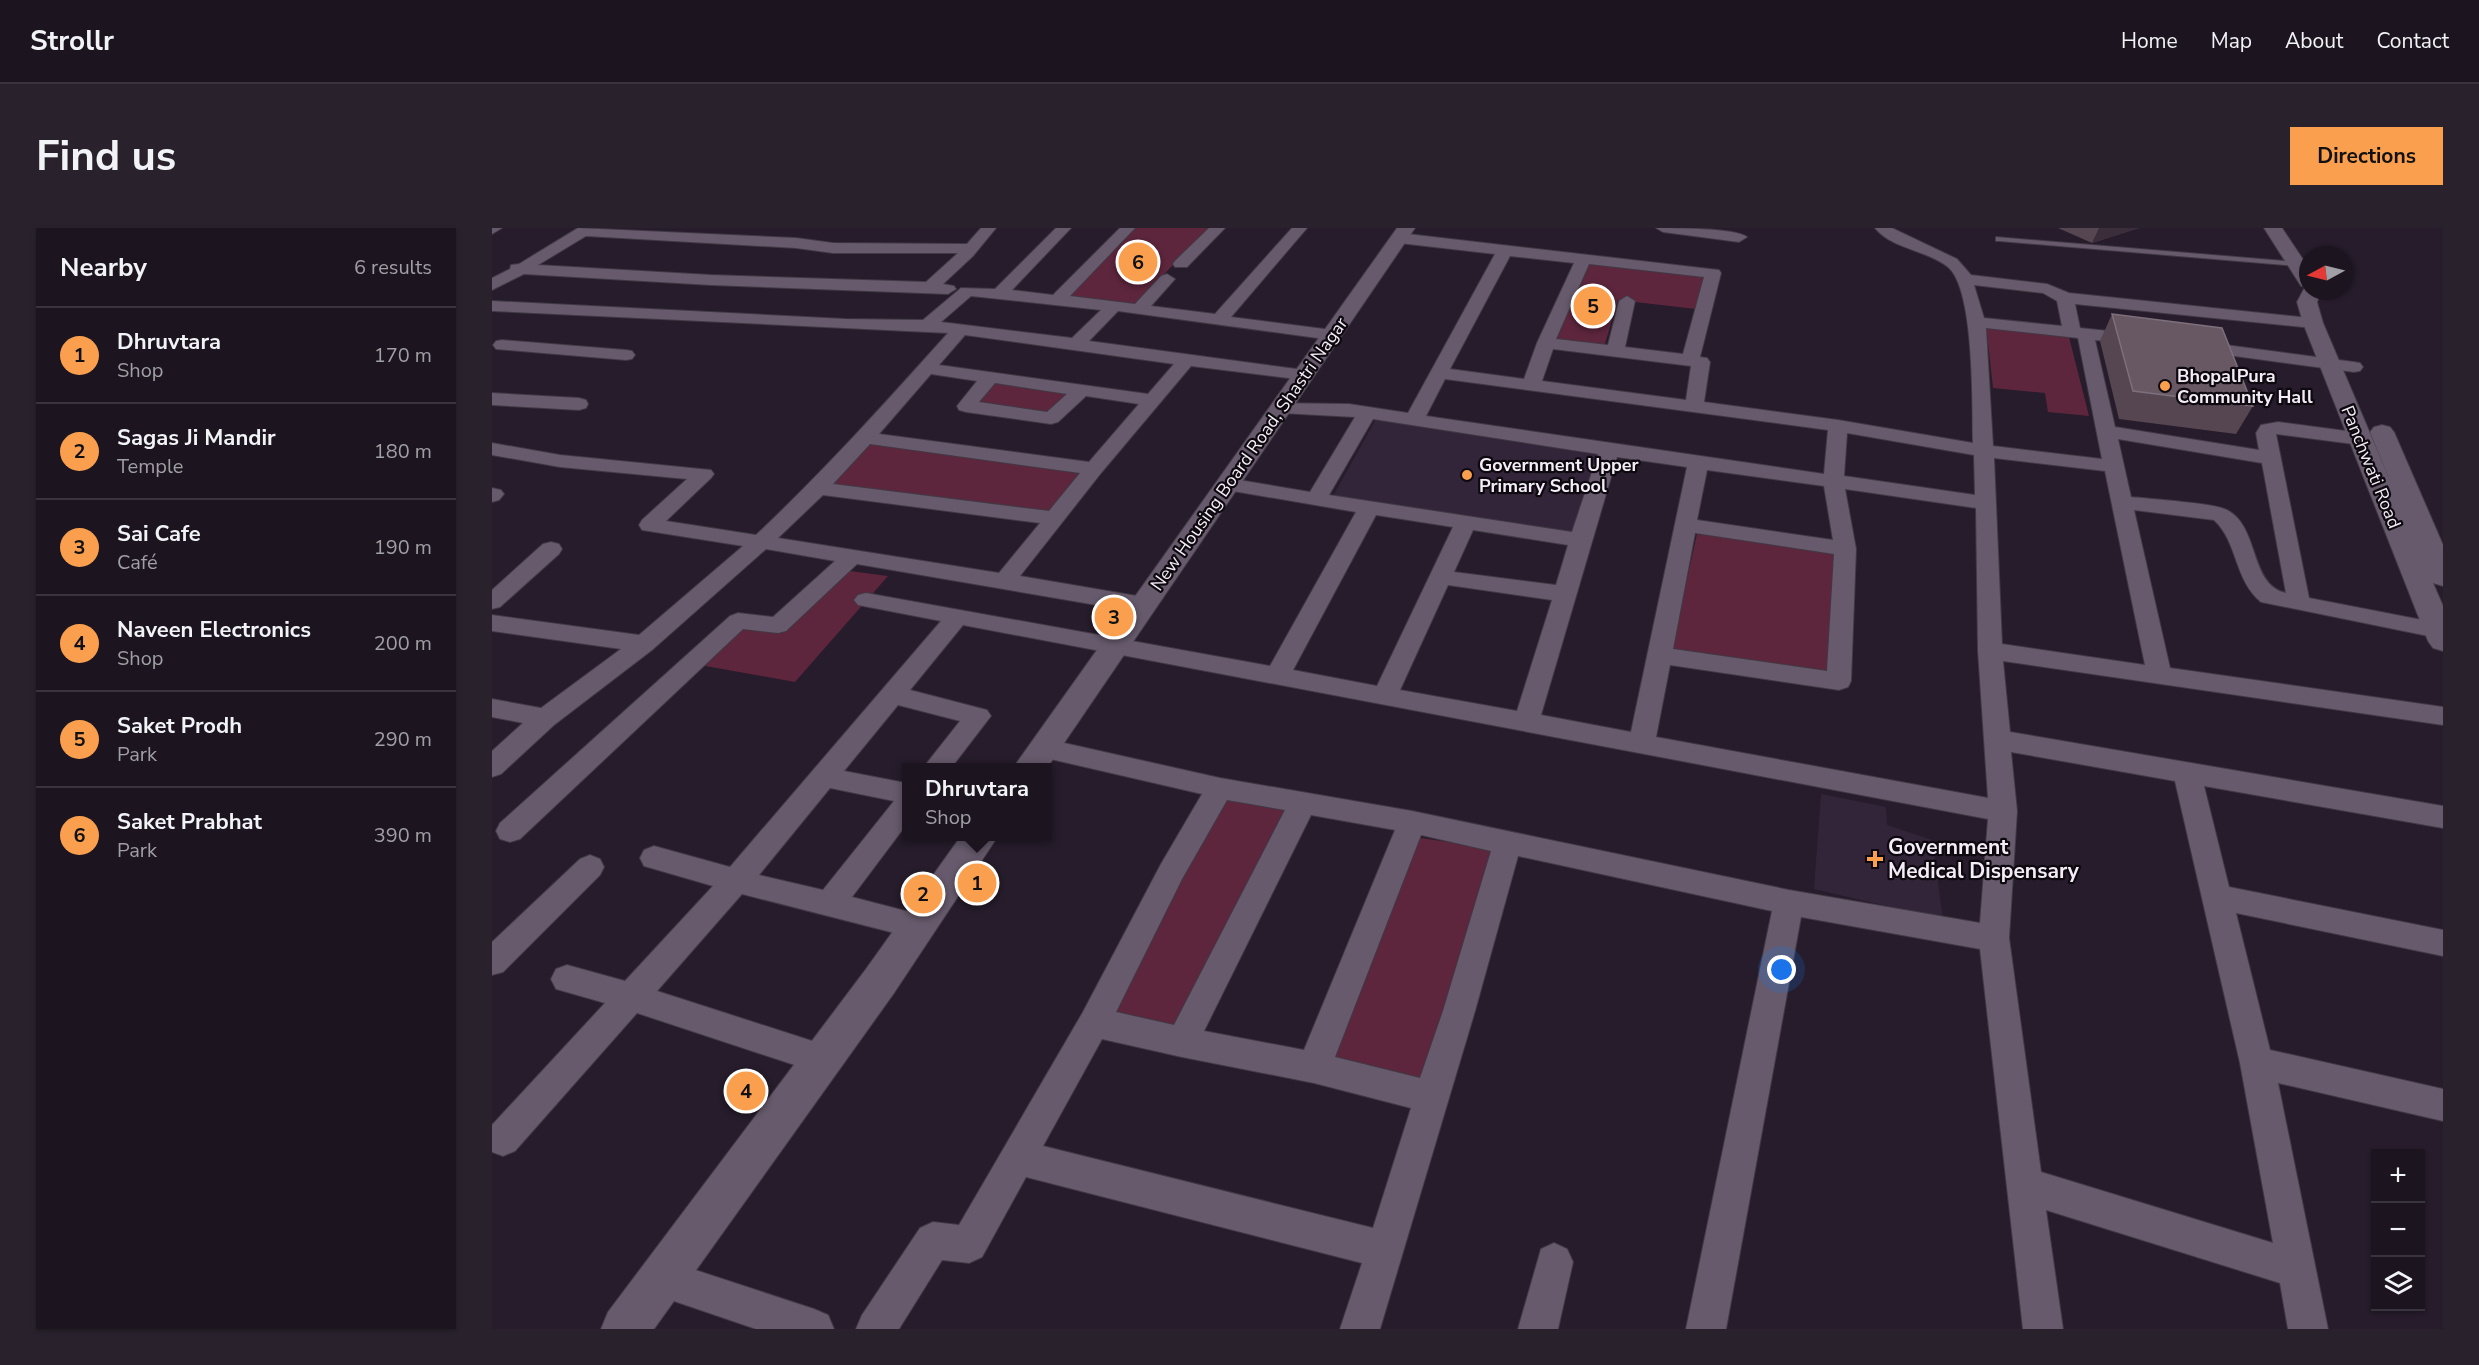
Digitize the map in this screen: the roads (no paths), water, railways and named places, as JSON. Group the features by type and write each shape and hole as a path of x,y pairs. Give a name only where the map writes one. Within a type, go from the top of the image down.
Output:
{"street":[{"path":"930,287 971,249 989,228"},
{"path":"999,294 1064,228"},
{"path":"1057,300 1128,228"},
{"path":"1181,264 1218,228"},
{"path":"1219,320 1300,228"},
{"path":"1662,228 1740,237"},
{"path":"1882,228 1958,267 1977,322 1984,451 1990,651 2004,811 1994,939 2043,1329"},
{"path":"2273,228 2299,267"},
{"path":"492,285 586,230 833,249 971,249"},
{"path":"1403,233 1505,251 1713,273 1690,361"},
{"name":"New Housing Board Road, Shastri Nagar","path":"1036,758 1403,233"},
{"path":"833,249 845,235"},
{"path":"904,250 917,235"},
{"path":"771,282 814,246"},
{"path":"1414,420 1505,251"},
{"path":"1531,385 1546,344 1583,260"},
{"path":"492,267 711,280 930,287 1114,306 1332,335"},
{"path":"1139,309 1167,279"},
{"path":"1964,279 2047,289 2065,298 2313,322"},
{"path":"662,314 711,280"},
{"path":"927,325 968,291"},
{"path":"2065,298 2079,332 2106,431 2159,675"},
{"name":"Panchwati Road","path":"2308,300 2313,322 2441,636"},
{"name":"Panchwati Road","path":"2323,300 2329,306 2443,577"},
{"path":"1615,351 1627,302"},
{"path":"492,306 845,324 927,325 1304,375"},
{"path":"1076,344 1114,306"},
{"path":"497,348 557,309"},
{"path":"1977,322 2155,341"},
{"path":"492,767 545,718 644,644 761,542 818,488 865,438 961,329"},
{"path":"1546,344 1701,362 1694,407"},
{"path":"2178,344 2354,367"},
{"path":"497,348 626,355"},
{"path":"1006,579 1053,518 1187,360"},
{"path":"926,368 1151,400"},
{"path":"1439,373 1838,426 1984,451 2114,466"},
{"path":"990,377 966,406 1052,418 1082,390"},
{"path":"492,399 579,404"},
{"path":"1281,407 1367,412 1609,450 1986,503"},
{"path":"1316,499 1367,412"},
{"path":"1659,655 1839,681 1845,549 1833,481 1838,426"},
{"path":"2299,604 2266,433 2272,428 2361,439"},
{"path":"2106,431 2270,458"},
{"path":"865,438 1094,469"},
{"path":"492,449 560,461 704,474 650,525 1006,579 1143,605"},
{"path":"1526,722 1609,450"},
{"path":"1642,743 1698,462"},
{"path":"1227,484 1580,540"},
{"path":"818,488 1053,518"},
{"path":"2122,502 2205,510 2220,514 2233,526 2258,588 2269,597 2441,636"},
{"path":"1277,676 1369,508"},
{"path":"1384,696 1466,523"},
{"path":"1686,525 1845,549"},
{"path":"492,602 551,549"},
{"path":"510,831 738,621 778,625 852,557"},
{"path":"1440,577 1565,594"},
{"path":"866,600 1116,644 2004,811"},
{"path":"503,1139 736,881 958,616"},
{"path":"492,623 644,644"},
{"path":"1990,651 2443,716"},
{"path":"891,694 978,716 940,763"},
{"path":"492,708 545,718"},
{"path":"1998,740 2443,817"},
{"path":"1036,758 1412,822 1789,902 1994,939"},
{"path":"2187,773 2257,1063 2308,1329"},
{"path":"825,777 902,792"},
{"path":"876,1329 933,1241 969,1244 1094,1022 1171,872 1220,788"},
{"path":"1182,1042 1303,803"},
{"path":"830,904 902,810"},
{"path":"1314,1067 1412,822"},
{"path":"626,1329 978,841"},
{"path":"1360,1329 1459,1011 1507,843"},
{"path":"654,858 736,881 918,926"},
{"path":"492,962 590,867"},
{"path":"2217,897 2443,943"},
{"path":"1706,1329 1789,902"},
{"path":"567,979 633,997 822,1059"},
{"path":"1094,1022 1182,1042 1314,1067 1431,1097"},
{"path":"2257,1063 2443,1106"},
{"path":"1017,1157 1384,1250"},
{"path":"2025,1185 2296,1269"},
{"path":"1538,1329 1554,1262"},
{"path":"662,1278 814,1329"}],"lane":[{"path":"2000,239 2297,264"}],"place":[{"name":"Saket Prabhat","path":"1138,262"},
{"name":"Saket Prodh","path":"1593,306"},
{"name":"BhopalPura Community Hall","path":"2165,386"},
{"name":"Government Upper Primary School","path":"1467,475"},
{"name":"Sai Cafe","path":"1114,617"},
{"name":"Government Medical Dispensary","path":"1875,859"},
{"name":"Dhruvtara","path":"977,883"},
{"name":"Sagas Ji Mandir","path":"923,894"},
{"name":"Naveen Electronics","path":"746,1091"}]}
